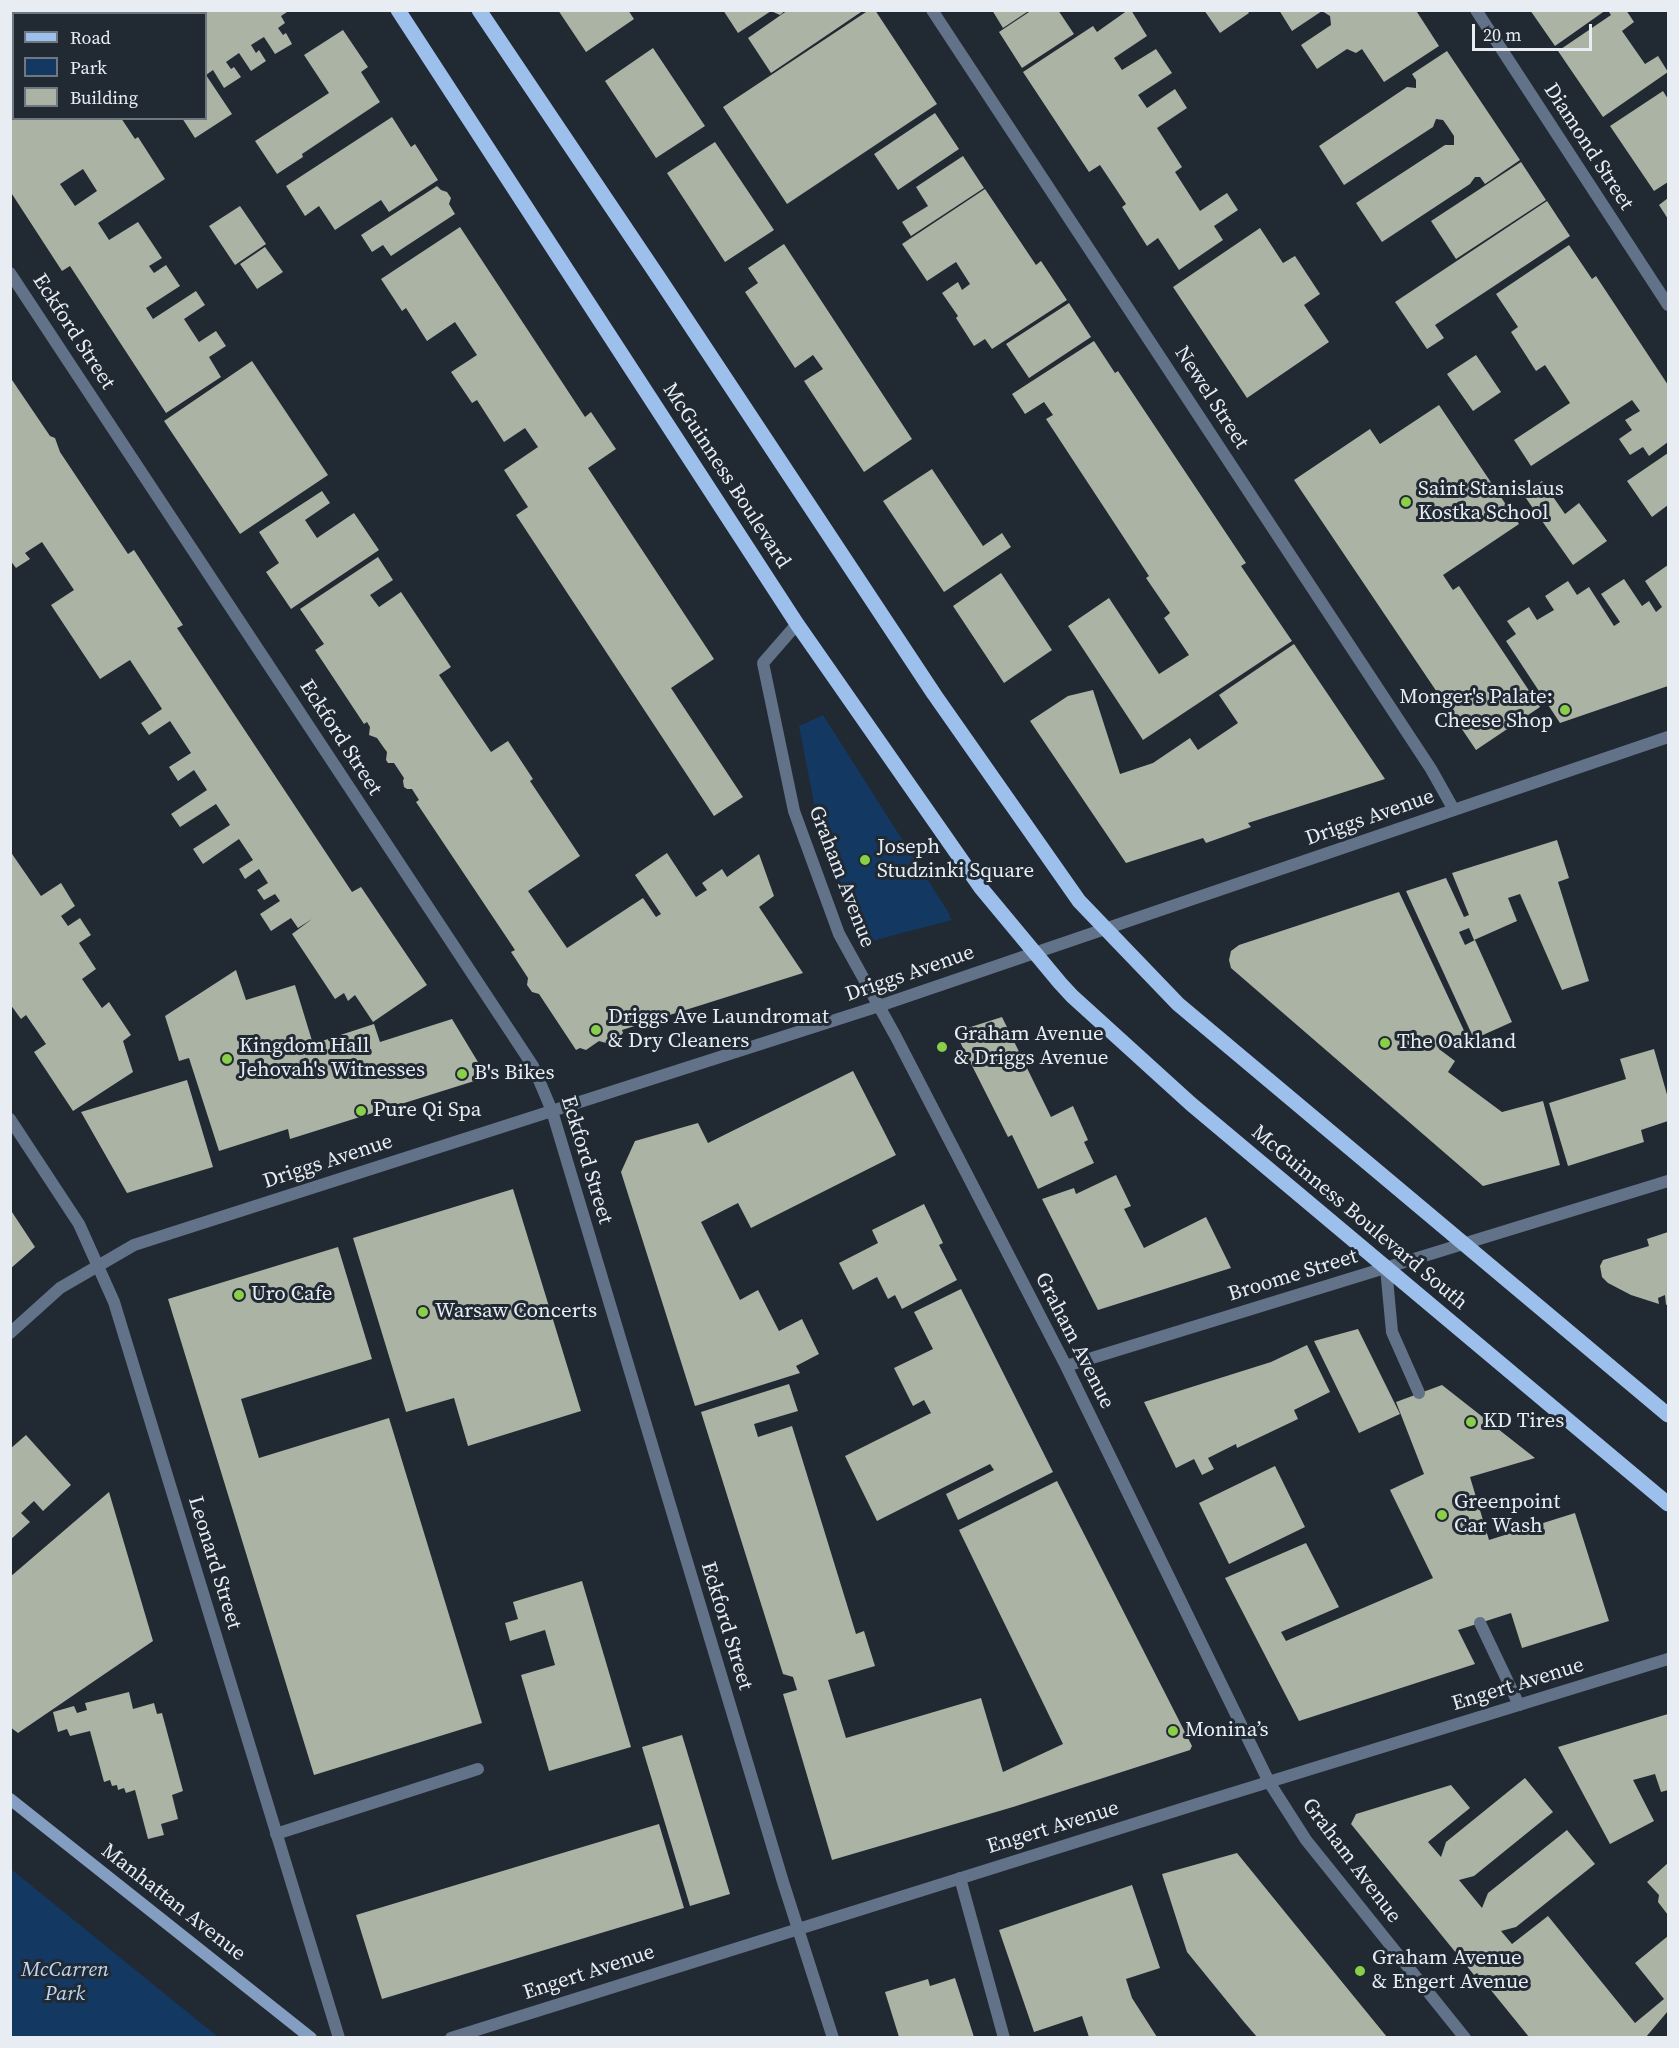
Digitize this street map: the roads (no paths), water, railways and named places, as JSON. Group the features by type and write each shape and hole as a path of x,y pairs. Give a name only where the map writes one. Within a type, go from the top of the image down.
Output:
{"main road":[{"name":"McGuinness Boulevard","path":"398,10 797,624 981,888 1035,952"},
{"path":"479,10 662,281 934,694 1079,901 1178,1004 1668,1415"},
{"name":"McGuinness Boulevard South","path":"1035,952 1072,996 1174,1089 1668,1504"}],"street":[{"name":"Newel Street","path":"932,10 1418,748 1454,810"},
{"name":"Diamond Street","path":"1476,10 1668,305"},
{"name":"Eckford Street","path":"10,273 533,1066 552,1111 798,1929 833,2037"},
{"name":"Graham Avenue","path":"797,624 763,663 794,811 839,934 879,1006 1066,1366 1269,1782 1305,1840 1465,2037"},
{"name":"Driggs Avenue","path":"10,1333 60,1288 134,1245 879,1006 1668,737"},
{"name":"Leonard Street","path":"10,1119 79,1224 114,1302 339,2037"},
{"name":"Broome Street","path":"1066,1366 1668,1181"},
{"path":"1386,1268 1392,1332 1419,1393"},
{"path":"1480,1623 1519,1705"},
{"name":"Engert Avenue","path":"451,2037 1668,1659"},
{"path":"276,1834 478,1769"},
{"name":"Manhattan Avenue","path":"10,1799 311,2037"},
{"path":"960,1878 1004,2037"}],"place":[{"name":"Saint Stanislaus Kostka School","path":"1406,502"},
{"name":"Monger's Palate: Cheese Shop","path":"1565,710"},
{"name":"Joseph Studzinki Square","path":"865,860"},
{"name":"Driggs Ave Laundromat & Dry Cleaners","path":"596,1030"},
{"name":"The Oakland","path":"1385,1043"},
{"name":"Graham Avenue & Driggs Avenue","path":"942,1047"},
{"name":"Kingdom Hall Jehovah's Witnesses","path":"227,1059"},
{"name":"B's Bikes","path":"462,1074"},
{"name":"Pure Qi Spa","path":"361,1111"},
{"name":"Uro Cafe","path":"239,1295"},
{"name":"Warsaw Concerts","path":"423,1312"},
{"name":"KD Tires","path":"1471,1422"},
{"name":"Greenpoint Car Wash","path":"1442,1515"},
{"name":"Monina’s","path":"1173,1731"},
{"name":"Graham Avenue & Engert Avenue","path":"1360,1971"}],"park label":[{"name":"McCarren Park","path":"65,1983"}]}
